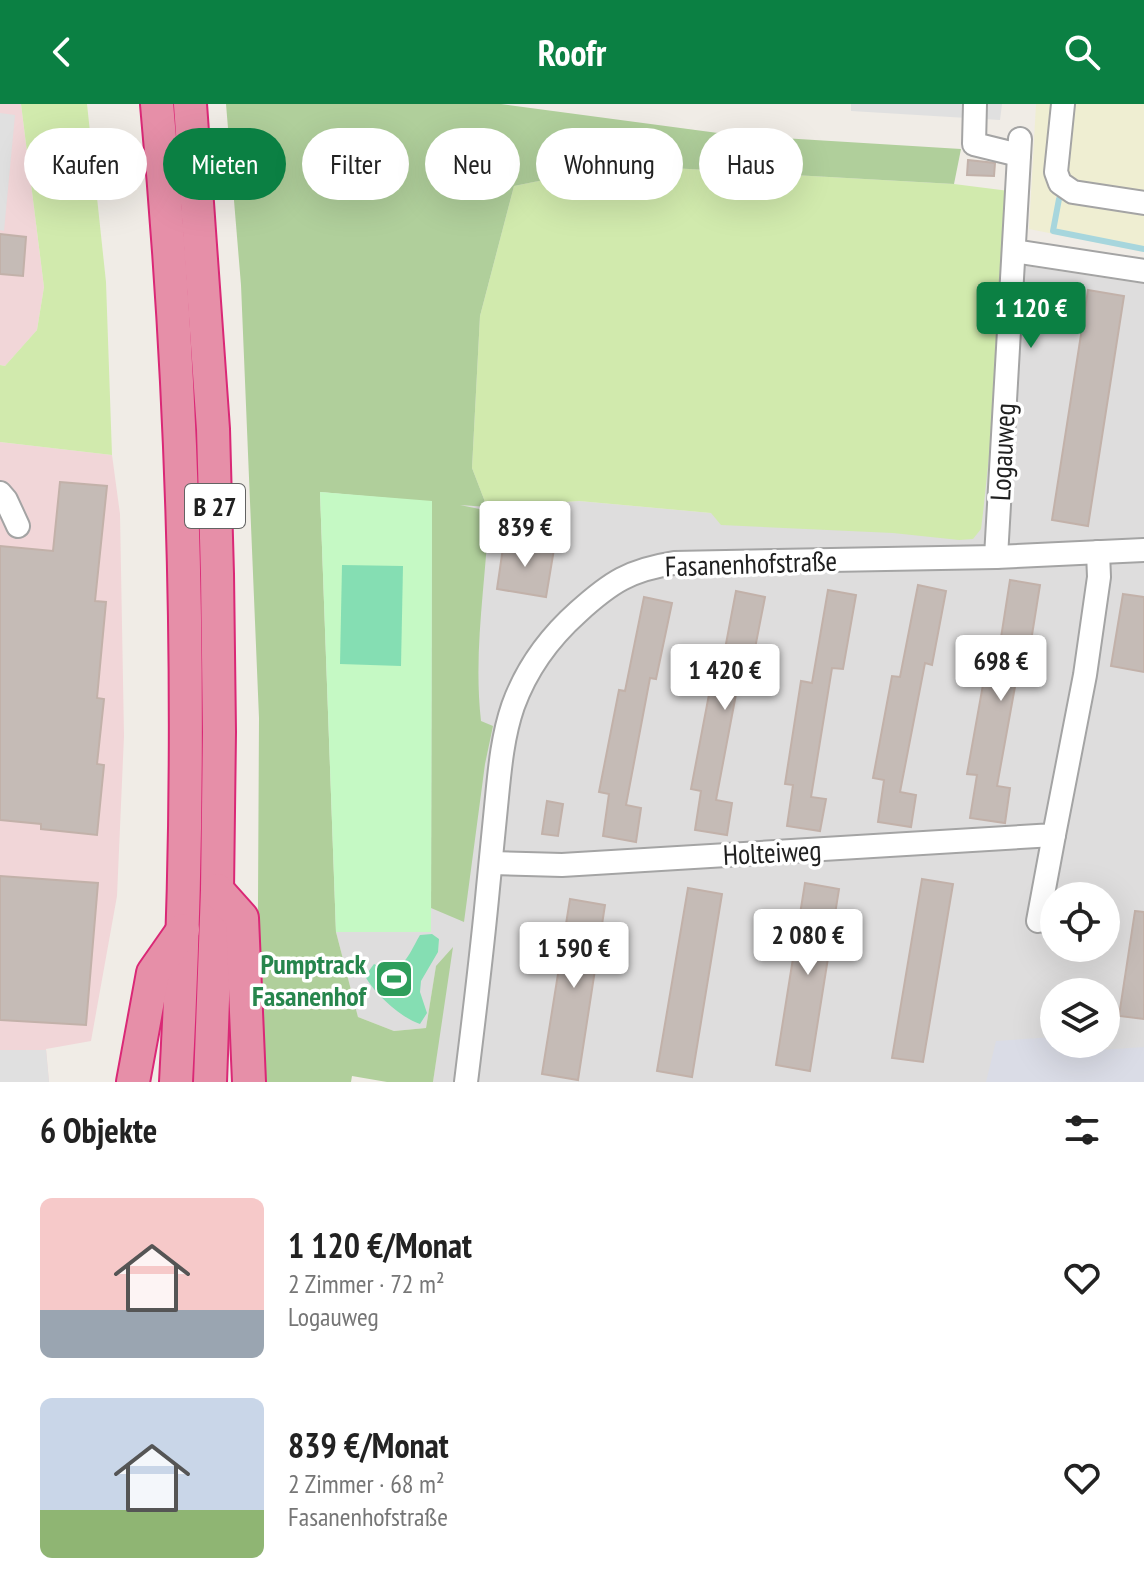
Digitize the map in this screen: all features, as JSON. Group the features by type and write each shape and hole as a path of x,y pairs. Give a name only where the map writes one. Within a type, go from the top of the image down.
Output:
{"highway":[{"name":"B 27","path":"157,104 182,492 186,762 176,1082"},
{"name":"B 27","path":"192,110 215,487 219,732 210,1082"},
{"path":"217,890 242,918 249,1082"},
{"path":"133,1082 153,973 183,930"}],"street":[{"name":"Logauweg","path":"975,104 974,144 1020,147 996,557"},
{"path":"1063,104 1056,172 1060,183 1073,192 1144,203"},
{"path":"1014,251 1144,271"},
{"path":"0,493 18,526"},
{"name":"Fasanenhofstraße","path":"466,1082 505,734 522,684 539,655 562,626 610,585 637,571 674,563 996,557 1144,550"},
{"path":"1038,921 1085,675 1099,577 1098,552"},
{"name":"Holteiweg","path":"491,863 562,865 1054,835"}],"shaded area":[{"path":"0,104 21,104 24,200 33,200 44,287 37,330 5,366 0,365"},
{"path":"851,104 1002,104 1000,120 851,111"},
{"path":"0,113 15,115 4,231 0,230"},
{"path":"1013,264 1144,284 1144,1082 433,1082 438,1045 436,967 426,1028 394,1031 358,1017 336,932 320,492 487,507 579,501 711,513"},
{"path":"0,442 112,455 120,514 124,736 117,896 91,1041 46,1049 49,1082 0,1082"},
{"path":"1040,1038 1040,1058 1120,1058 1120,1049 1144,1047 1144,1082 986,1082 996,1041"},
{"path":"0,1050 46,1050 49,1082 0,1082"}],"green space":[{"path":"21,104 87,104 90,128 24,128"},
{"path":"226,104 501,104 681,128 536,128 536,182 520,185 520,128 425,128 425,200 510,200 480,316 472,468 487,507 460,505 489,511 478,668 481,721 493,726 464,922 431,908 432,502 320,492 336,932 358,1017 394,1031 426,1028 436,966 453,947 433,1082 387,1082 352,1076 351,1082 257,1082 259,718 241,285 234,200 286,200 286,128 228,128"},
{"path":"1036,104 1144,104 1144,252 1029,229"},
{"path":"683,128 699,130 699,170 683,169"},
{"path":"803,139 961,149 954,184 803,175"},
{"path":"683,169 699,170 699,200 803,200 803,175 954,184 1017,192 981,529 973,539 959,540 893,533 721,525 711,513 579,501 487,507 472,468 480,316 510,200 520,200 520,185 536,182 536,200 683,200"},
{"path":"33,200 97,200 106,282 112,455 0,442 0,365 5,366 37,330 44,287"},
{"path":"320,492 432,501 431,932 336,932"},
{"path":"342,565 403,566 401,666 340,664"},
{"name":"Pumptrack Fasanenhof","path":"432,934 439,939 438,952 421,981 420,992 427,1013 420,1024 389,1004 365,976 374,964 387,970 398,967 420,935"}],"building":[{"path":"968,160 995,163 994,176 967,175"},
{"path":"0,234 26,237 23,276 0,274"},
{"path":"1088,290 1124,296 1088,526 1052,520"},
{"path":"60,482 107,486 95,601 106,602 97,698 104,699 97,764 104,765 97,835 41,829 41,824 0,820 0,546 53,551"},
{"path":"504,541 554,549 546,597 497,589"},
{"path":"1010,580 1040,585 1028,660 1020,659 997,786 1010,788 1005,823 970,818 977,775 967,774 986,668 996,670"},
{"path":"918,585 946,591 932,665 925,663 900,792 916,795 911,827 878,822 884,780 873,778 892,676 900,677"},
{"path":"828,590 856,595 843,669 832,668 811,797 826,799 820,831 787,826 793,785 785,784 801,681 812,683"},
{"path":"736,591 765,597 750,674 740,673 716,800 732,803 727,835 695,830 701,791 691,789 711,684 718,686"},
{"path":"1123,594 1144,597 1144,672 1111,666"},
{"path":"644,597 672,603 656,679 650,678 626,805 641,808 636,842 603,836 609,794 599,792 619,690 625,691"},
{"path":"547,801 563,804 558,836 542,834"},
{"path":"0,876 98,883 86,1025 0,1020"},
{"path":"922,879 953,884 923,1062 892,1058"},
{"path":"805,883 839,889 810,1071 776,1065"},
{"path":"688,888 722,894 692,1077 657,1071"},
{"path":"570,899 605,905 578,1080 542,1074"},
{"path":"1135,911 1144,912 1144,1019 1120,1016"}],"waterway":[{"path":"1059,199 1053,231 1144,249"}],"place":[{"name":"Pumptrack Fasanenhof","path":"394,979"}]}
